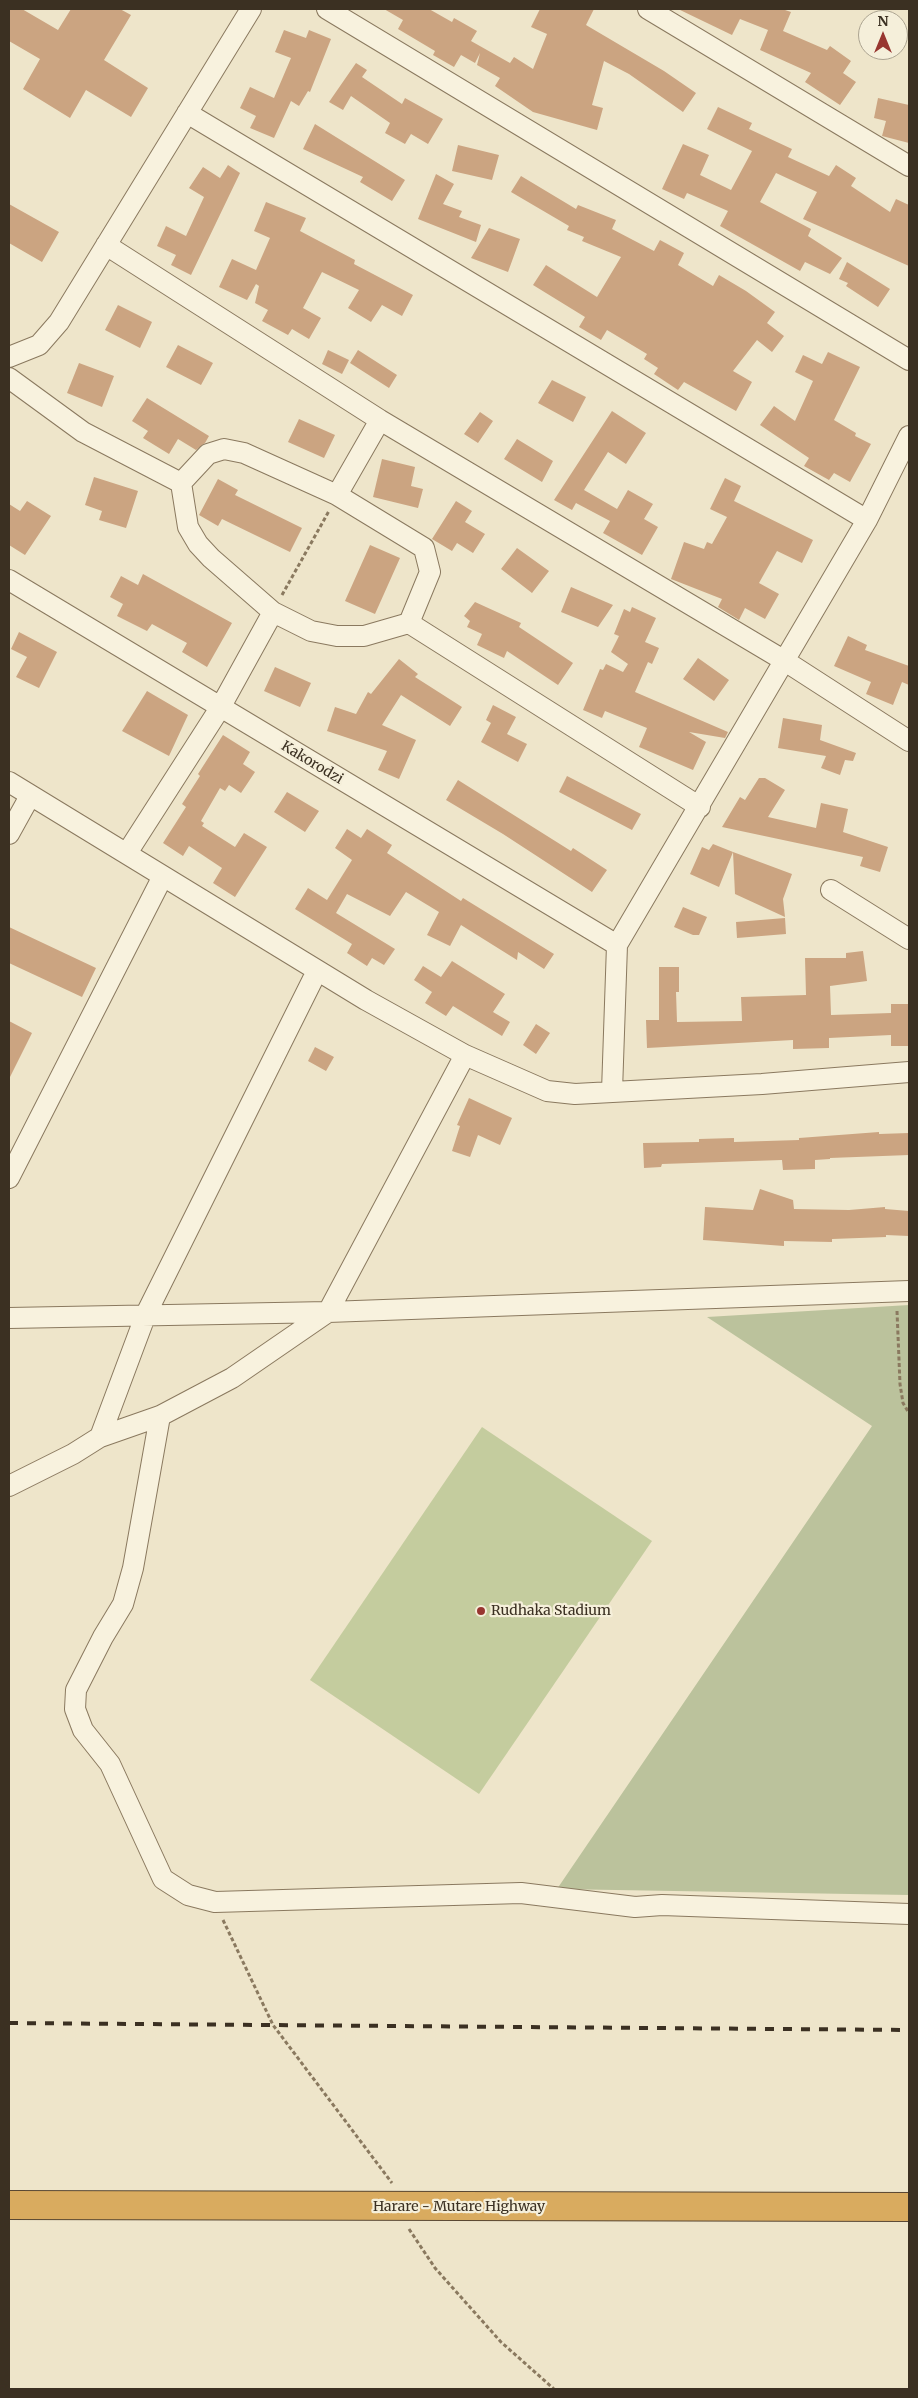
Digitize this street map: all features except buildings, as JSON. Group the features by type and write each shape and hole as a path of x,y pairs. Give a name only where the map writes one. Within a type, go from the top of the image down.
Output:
{"highway":[{"name":"Harare - Mutare Highway","path":"9,2205 909,2207"}],"street":[{"path":"9,357 40,345 59,322 186,112 251,9"},
{"path":"327,9 909,360"},
{"path":"648,9 909,166"},
{"path":"186,112 868,520"},
{"path":"106,245 380,420 785,661 909,741"},
{"path":"9,378 83,432 181,483"},
{"path":"338,495 380,420"},
{"path":"612,1091 617,945 868,520 909,436"},
{"path":"181,483 208,454 224,449 244,454 338,495 424,548 430,572 409,623"},
{"path":"181,483 188,527 198,544 211,558 273,612 311,631 337,636 364,636 409,623 700,807"},
{"name":"Kakorodzi","path":"9,580 617,945"},
{"path":"127,853 220,708 273,612"},
{"path":"9,782 127,853 162,878 317,971 465,1055 547,1091 575,1094 762,1084 909,1072"},
{"path":"9,834 30,796"},
{"path":"9,1178 162,878"},
{"path":"831,890 909,940"},
{"path":"100,1437 146,1314 317,971"},
{"path":"9,1486 73,1454 100,1437 160,1416 232,1378 328,1312 465,1055"},
{"path":"9,1318 328,1312 902,1292"},
{"path":"160,1416 133,1568 123,1604 103,1636 76,1690 75,1709 83,1730 110,1764 164,1879 188,1895 215,1902 521,1893 636,1907 662,1905 909,1914"}],"path":[{"path":"273,612 338,495"},
{"path":"902,1292 900,1384 903,1402 909,1413"},
{"path":"215,1902 273,2025 403,2207 435,2268 501,2342 554,2389"}],"green space":[{"path":"909,1305 909,1895 557,1889 872,1426 707,1317"},
{"name":"Rudhaka Stadium","path":"482,1427 652,1541 479,1794 310,1680"}],"railway":[{"path":"9,2023 909,2030"}],"place":[{"name":"Rudhaka Stadium","path":"481,1611"}]}
